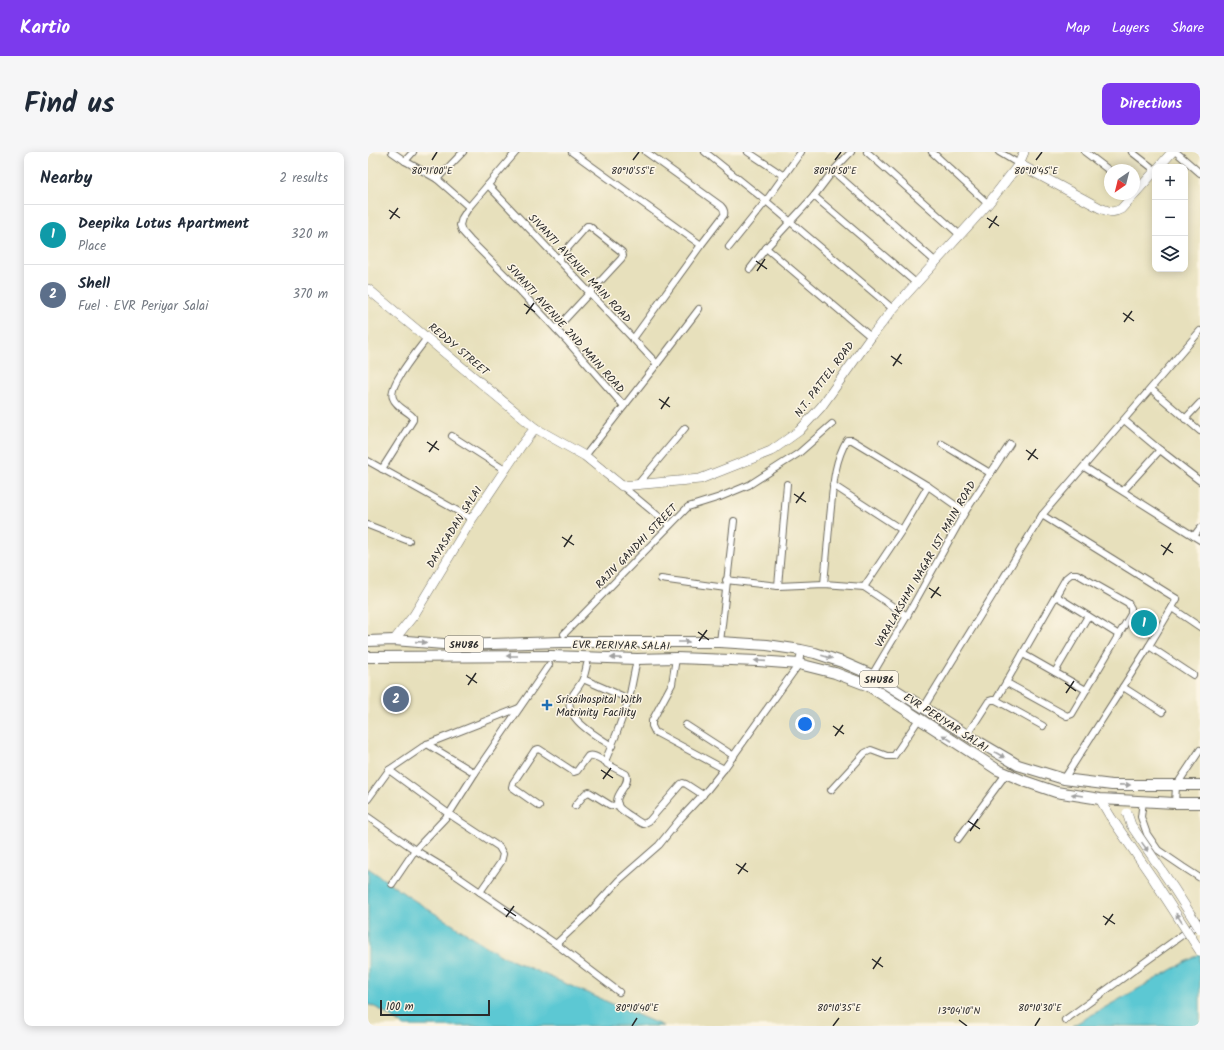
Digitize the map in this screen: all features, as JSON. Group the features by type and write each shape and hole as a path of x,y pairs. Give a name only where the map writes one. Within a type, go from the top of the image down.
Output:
{"main road":[{"name":"EVR PERIYAR SALAI","path":"368,641 394,640 456,645 561,642 720,642 767,645 801,650 842,662 872,675 967,735 1018,765 1064,779 1112,785 1200,786"},
{"name":"EVR PERIYAR SALAI","path":"368,657 551,656 638,659 676,658 799,664 834,673 869,686 998,770 1024,781 1056,792 1100,799 1200,803"}],"street":[{"path":"392,152 437,179 470,207"},
{"path":"405,161 414,152"},
{"path":"437,179 463,152"},
{"name":"SIVANTI AVENUE 2ND MAIN ROAD","path":"516,152 462,218 460,225 462,231 509,278 624,406"},
{"path":"572,152 701,245"},
{"path":"633,339 724,215 724,210 721,206 646,152"},
{"path":"705,152 766,201 893,309"},
{"path":"748,152 784,176"},
{"path":"729,247 766,201 801,152"},
{"path":"750,269 766,248 814,196 850,152"},
{"path":"867,152 960,235"},
{"path":"932,152 988,204"},
{"path":"999,152 1100,208 1116,212 1127,200"},
{"name":"N.T. PATTEL ROAD","path":"622,486 700,479 771,450 799,431 821,407 893,309 988,204 1019,164 1024,152"},
{"path":"1085,152 1104,166"},
{"path":"1132,152 1152,168"},
{"path":"1161,164 1172,152"},
{"path":"1176,152 1200,172"},
{"path":"834,171 936,262"},
{"path":"1140,185 1152,173"},
{"name":"SIVANTI AVENUE MAIN ROAD","path":"488,185 657,364"},
{"path":"814,196 916,283"},
{"path":"556,329 621,259 622,252 591,226 587,226 558,259"},
{"path":"766,248 871,337"},
{"name":"REDDY STREET","path":"368,288 535,428"},
{"path":"585,456 699,308"},
{"path":"924,707 1042,515 1200,331"},
{"path":"382,469 413,420 411,415 394,401 392,398 392,391 399,376 427,338"},
{"path":"1150,389 1200,432"},
{"path":"1185,419 1200,403"},
{"path":"1124,420 1200,481"},
{"name":"RAJIV GANDHI STREET","path":"564,634 576,624 669,525 688,507 720,497 749,485 799,453 832,424"},
{"path":"535,428 585,456 669,525"},
{"name":"DAYASADAN SALAI","path":"394,640 414,615 472,519 521,446 535,428"},
{"path":"638,484 685,428"},
{"path":"452,436 505,470"},
{"path":"824,584 833,485 841,449 847,440 852,440 928,486 965,512"},
{"path":"942,444 990,473"},
{"name":"VARALAKSHMI NAGAR 1ST MAIN ROAD","path":"872,675 965,512 1010,444"},
{"path":"1123,491 1160,450"},
{"path":"368,461 472,519"},
{"path":"1084,467 1200,540"},
{"path":"778,586 787,484"},
{"path":"833,485 902,530"},
{"path":"864,587 902,530 928,486"},
{"path":"1042,515 1177,599 1149,646 1064,779"},
{"path":"720,642 734,521"},
{"path":"368,525 409,542"},
{"path":"1194,536 1200,528"},
{"path":"996,700 1066,578 1070,574 1077,574 1128,603 1131,608 1131,614 1072,714 1066,716 1007,683"},
{"path":"661,579 726,588"},
{"path":"726,580 778,586 824,584 864,587 907,616"},
{"path":"1056,596 1119,635"},
{"path":"1172,608 1200,627"},
{"path":"1055,672 1088,616"},
{"path":"1149,646 1193,675"},
{"path":"556,944 588,914 619,880 659,845 680,819 703,795 734,756 799,664 801,650"},
{"path":"1023,654 1086,690"},
{"path":"676,658 672,684 652,721 653,729 655,732 724,769"},
{"path":"606,762 629,699 638,659"},
{"path":"587,664 583,679 570,700 572,714 590,731 612,746"},
{"path":"392,884 415,850 449,814 475,773 549,665"},
{"path":"583,679 629,699"},
{"path":"1122,687 1162,712"},
{"path":"967,735 989,701 992,700 996,700 1043,726"},
{"path":"368,799 389,770 427,744 519,708"},
{"path":"831,790 864,753 871,750 887,756 894,756 919,719"},
{"path":"686,725 734,756"},
{"path":"427,744 475,773"},
{"path":"539,806 512,787 513,783 535,750 539,749 574,772 577,771 590,755 606,762 607,764 626,774 627,780 620,792 618,804 620,808 643,824 649,821 680,784 683,783 703,795"},
{"path":"1175,803 1176,786 1200,750"},
{"path":"389,770 449,814 499,847 503,854 501,862 480,892"},
{"path":"958,839 1006,774"},
{"path":"575,806 585,794 589,792 610,805 613,806 618,804"},
{"path":"1100,799 1200,951"},
{"path":"1129,800 1127,812 1130,825 1200,929"},
{"path":"1143,801 1141,817 1147,834 1158,850 1200,878"},
{"path":"368,817 556,944 619,992"},
{"path":"1066,1020 1200,922"}],"water":[{"path":"368,868 409,897 502,956 663,1026 405,1026 379,1009 368,1004"},
{"path":"1200,954 1200,1026 1072,1026"}],"place":[{"name":"Deepika Lotus Apartment","path":"1144,623"},
{"name":"Shell","path":"396,699"},
{"name":"Srisaihospital With Matrinity Facility","path":"547,705"}]}
